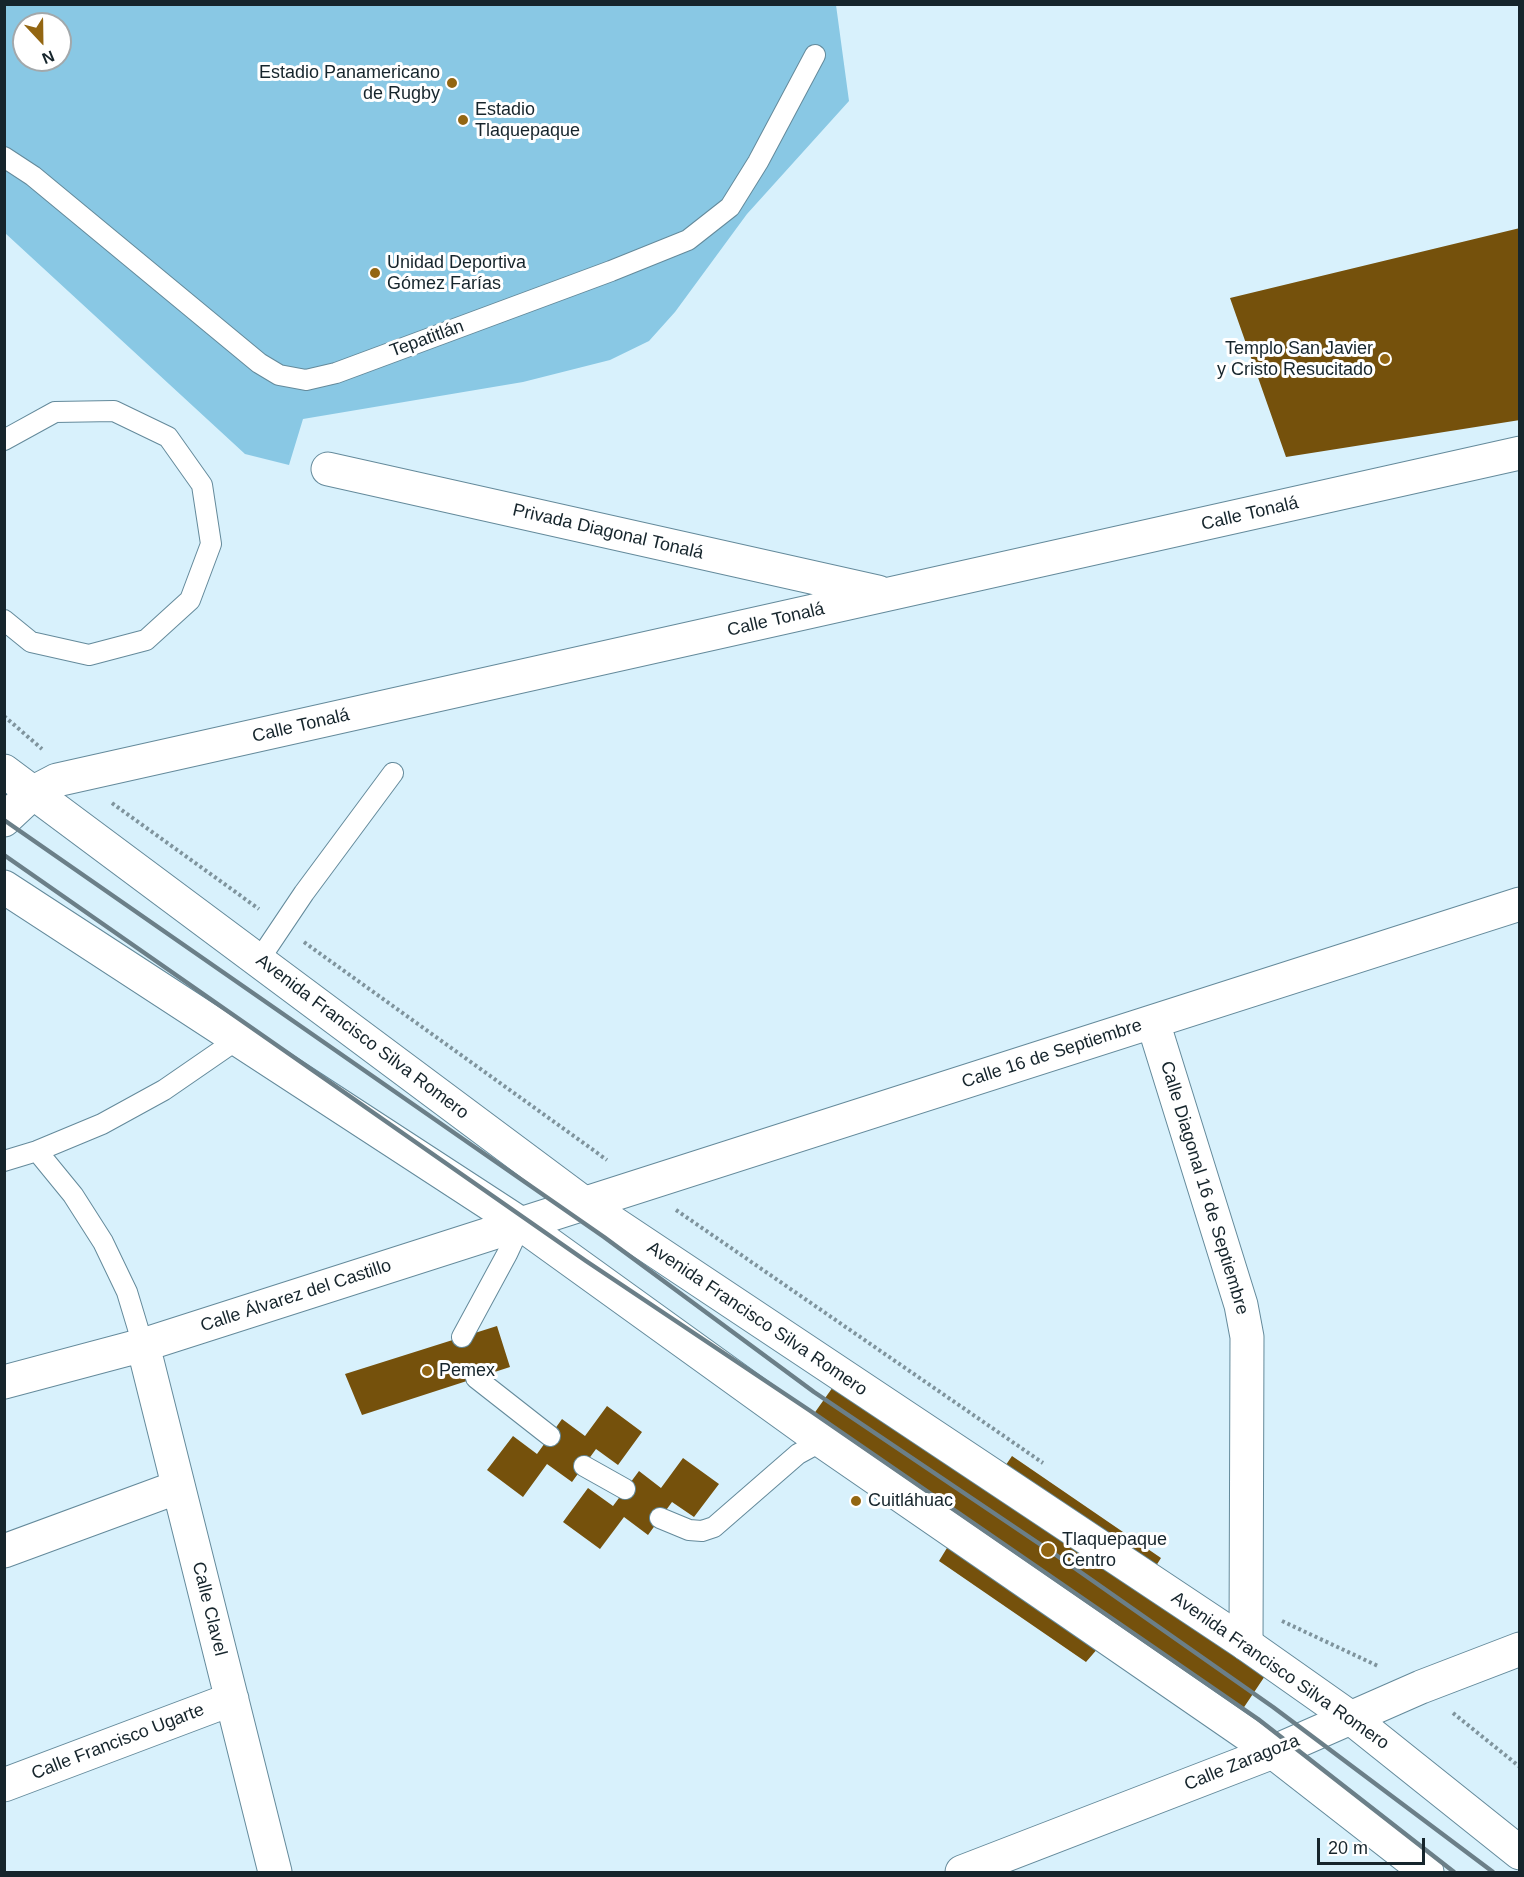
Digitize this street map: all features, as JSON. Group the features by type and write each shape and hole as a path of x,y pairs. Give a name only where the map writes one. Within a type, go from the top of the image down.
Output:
{"street":[{"name":"Calle Tonalá","path":"4,820 34,792 57,780 1520,453"},
{"name":"Privada Diagonal Tonalá","path":"328,469 889,595"},
{"name":"Avenida Francisco Silva Romero","path":"4,771 585,1204 1246,1644 1351,1718 1520,1853"},
{"path":"4,887 521,1224 822,1441 1273,1752 1415,1868"},
{"name":"Calle 16 de Septiembre","path":"585,1204 1520,904"},
{"name":"Calle Diagonal 16 de Septiembre","path":"1153,1022 1241,1305 1247,1337 1246,1644"},
{"name":"Calle Álvarez del Castillo","path":"4,1382 143,1345 585,1204"},
{"name":"Calle Clavel","path":"143,1345 275,1872"},
{"path":"4,1551 178,1486"},
{"name":"Calle Zaragoza","path":"962,1872 1024,1861 1421,1687 1520,1649"},
{"name":"Calle Francisco Ugarte","path":"4,1785 232,1700"}],"lane":[{"name":"Tepatitlán","path":"4,157 33,176 259,363 279,375 306,380 336,373 688,240 730,207 758,162 815,55"},
{"path":"4,440 56,412 103,411 114,411 168,437 202,485 211,544 190,600 146,640 89,656 31,642 4,620"},
{"path":"259,960 281,925 393,774"},
{"path":"4,1161 102,1124 164,1090 238,1039"},
{"path":"37,1150 73,1195 103,1242 127,1292 143,1345"},
{"path":"462,1337 521,1224"},
{"path":"476,1378 550,1436"},
{"path":"660,1518 689,1530 702,1531 714,1527 798,1454 822,1441"},
{"path":"584,1466 625,1489"}],"path":[{"path":"4,716 74,776 642,1186 1051,1469"},
{"path":"1246,1604 1421,1687 1520,1767"}],"shaded area":[{"name":"Unidad Deportiva Gómez Farías","path":"4,5 836,5 849,101 747,214 675,312 649,341 610,360 523,382 303,419 289,465 245,454 5,233"}],"building":[{"name":"Templo San Javier y Cristo Resucitado","path":"1520,228 1520,420 1286,457 1230,298"},
{"name":"Pemex","path":"497,1326 510,1367 362,1415 345,1374"},
{"name":"Tlaquepaque Centro","path":"845,1370 999,1475 1012,1456 1161,1558 1147,1580 1271,1667 1226,1734 1099,1647 1086,1662 939,1561 950,1543 796,1439"},
{"path":"607,1406 642,1432 618,1465 596,1449 572,1482 547,1464 523,1497 487,1470 513,1436 537,1454 562,1419 585,1436"},
{"path":"683,1458 719,1484 694,1517 672,1502 648,1535 624,1517 600,1549 563,1522 588,1488 613,1506 639,1471 661,1488"}],"railway":[{"path":"4,820 604,1237 814,1392 1056,1555 1273,1707 1493,1872"},
{"path":"4,855 586,1261 809,1410 1258,1719 1454,1872"}],"place":[{"name":"Estadio Panamericano de Rugby","path":"452,83"},
{"name":"Estadio Tlaquepaque","path":"463,120"},
{"name":"Unidad Deportiva Gómez Farías","path":"375,273"},
{"name":"Templo San Javier y Cristo Resucitado","path":"1385,359"},
{"name":"Pemex","path":"427,1371"},
{"name":"Cuitláhuac","path":"856,1501"},
{"name":"Tlaquepaque Centro","path":"1048,1550"}]}
